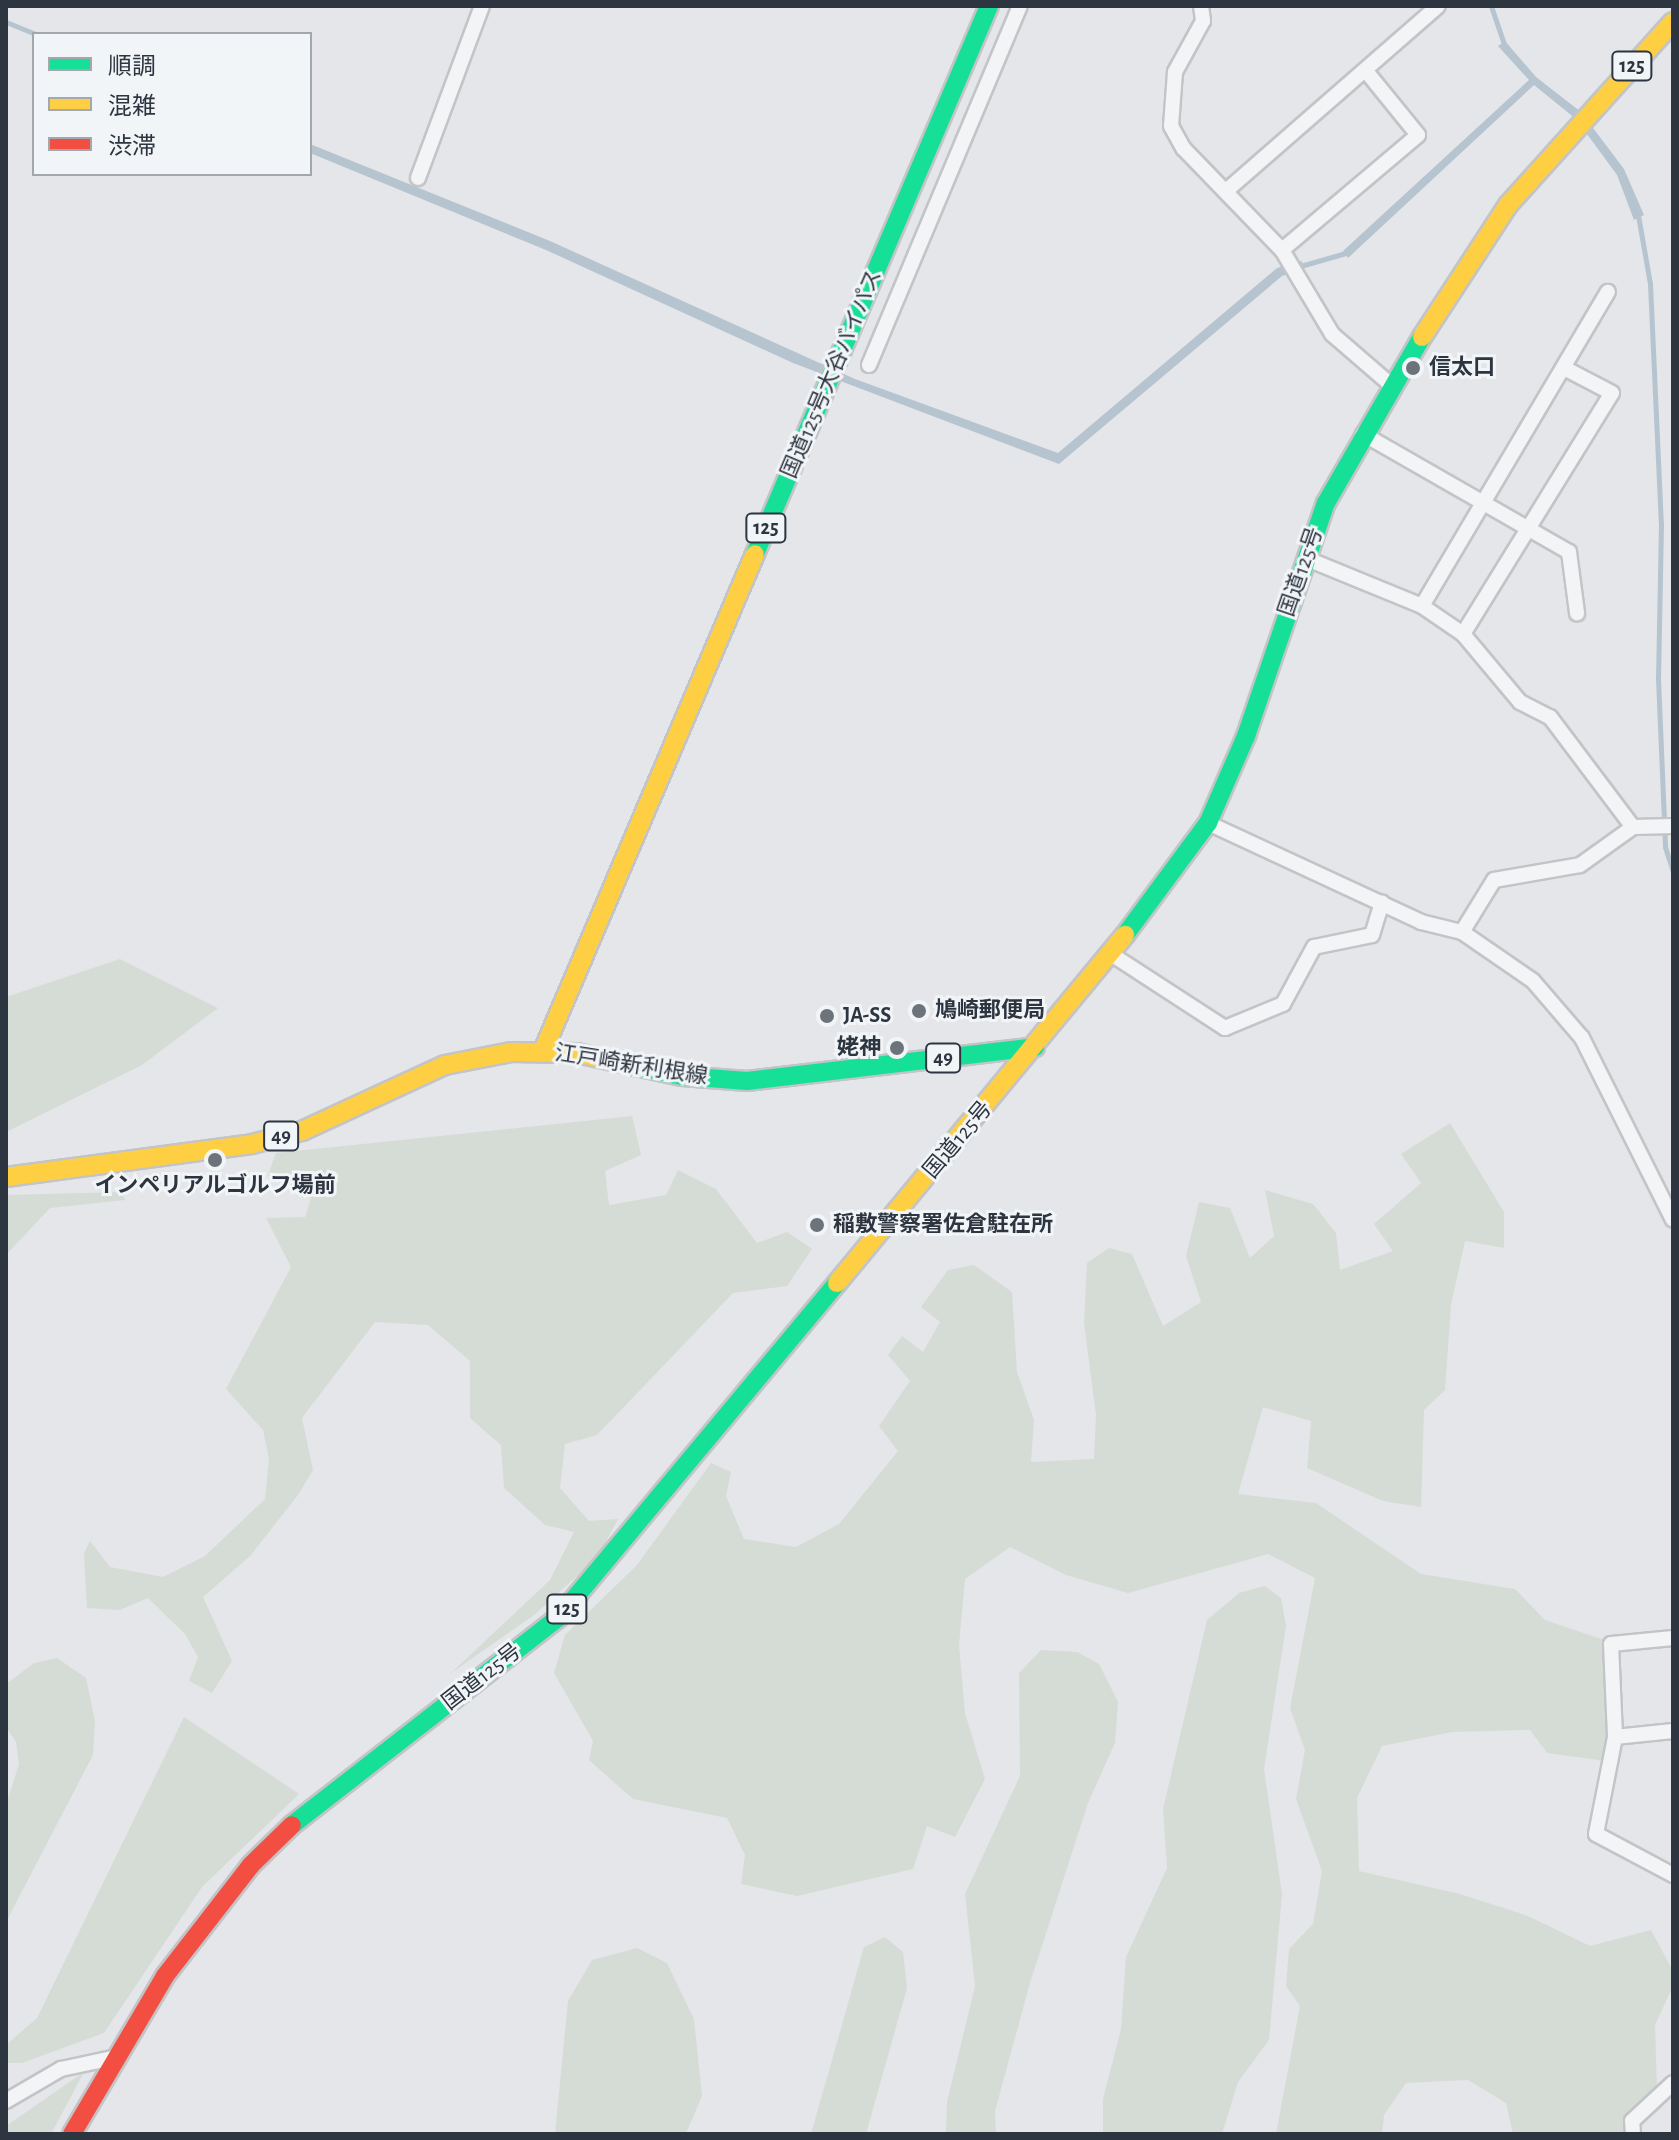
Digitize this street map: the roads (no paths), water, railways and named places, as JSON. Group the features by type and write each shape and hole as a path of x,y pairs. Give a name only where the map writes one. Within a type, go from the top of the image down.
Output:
{"main road":[{"name":"国道125号大谷バイパス","path":"543,1051 989,6"},
{"name":"国道125号","path":"72,2134 174,1963 251,1865 297,1820 558,1618 1111,954 1208,823 1246,736 1305,558 1363,434 1391,385 1488,231 1563,140 1673,22"},
{"name":"江戸崎新利根線","path":"6,1177 252,1144 302,1131 445,1065 543,1051 682,1076 747,1081 1035,1047"}],"street":[{"path":"418,178 482,6"},
{"path":"869,365 1020,6"},
{"path":"1201,6 1203,21 1175,72 1171,126 1184,149 1282,250 1332,334 1391,385"},
{"path":"1226,191 1438,6"},
{"path":"1282,250 1418,135 1366,71"},
{"path":"1422,606 1608,292"},
{"path":"1463,634 1612,393 1564,368"},
{"path":"1363,434 1569,552 1577,613"},
{"path":"1305,558 1422,606 1463,634 1520,702 1550,717 1633,827"},
{"path":"1208,823 1421,922 1462,932 1533,981 1582,1038 1673,1220"},
{"path":"1462,932 1494,880 1580,865 1633,827 1673,826"},
{"path":"1111,954 1225,1028 1283,1004 1314,947 1372,935 1382,903"},
{"path":"1673,1638 1611,1644 1615,1737 1596,1834 1673,1875"},
{"path":"1615,1737 1673,1731"},
{"path":"6,2101 61,2069 117,2057"},
{"path":"1633,2134 1632,2121 1673,2083"}],"waterway":[{"path":"1491,6 1505,47"},
{"path":"6,22 32,32"},
{"path":"1638,215 1650,284 1661,524 1658,678 1665,847 1673,872"},
{"path":"1297,267 1349,252"}],"place":[{"name":"信太口","path":"1413,368"},
{"name":"鳩崎郵便局","path":"919,1011"},
{"name":"JA-SS","path":"827,1016"},
{"name":"姥神","path":"897,1048"},
{"name":"インペリアルゴルフ場前","path":"215,1160"},
{"name":"稲敷警察署佐倉駐在所","path":"817,1225"}]}
